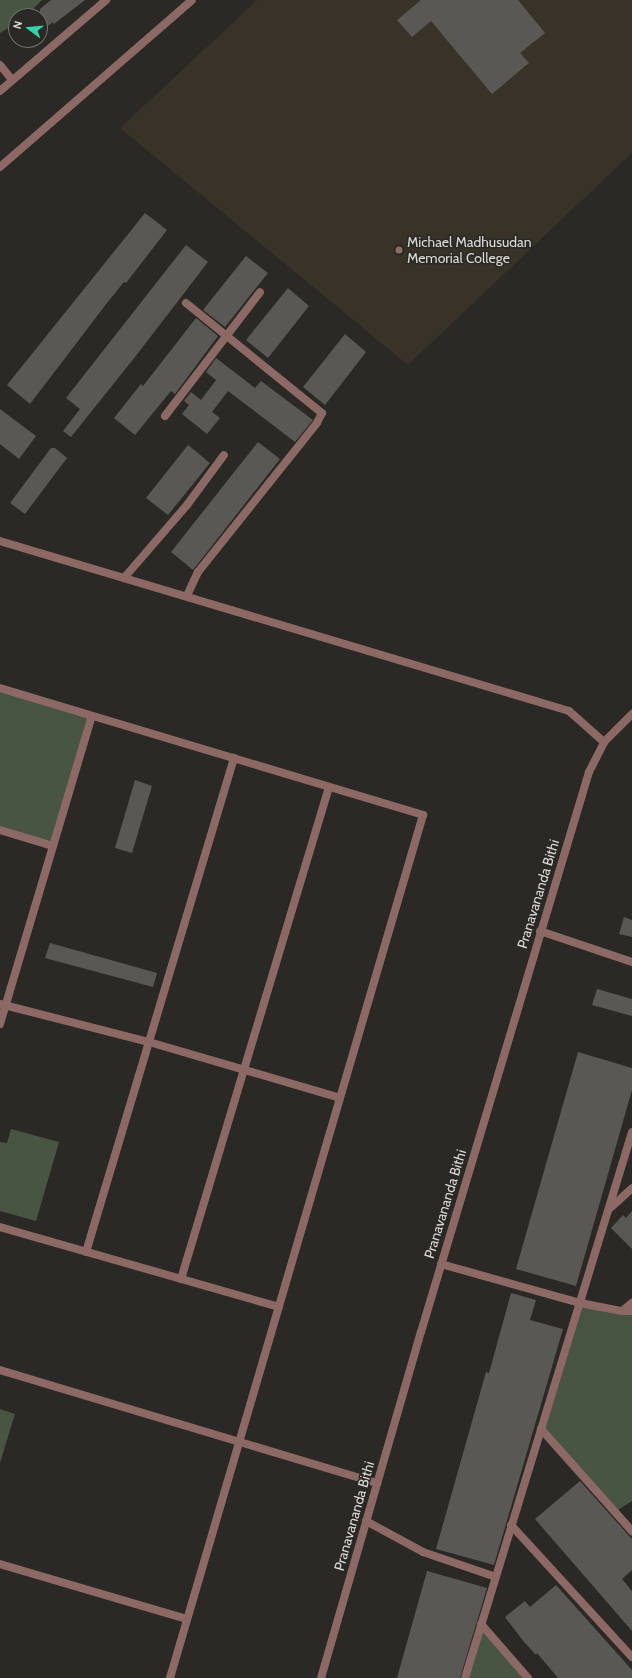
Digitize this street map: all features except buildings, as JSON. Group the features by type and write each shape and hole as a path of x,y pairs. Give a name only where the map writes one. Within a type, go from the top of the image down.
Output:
{"street":[{"path":"0,91 106,0"},
{"path":"0,167 192,0"},
{"path":"0,65 12,80"},
{"path":"164,416 260,292"},
{"path":"186,303 322,413 317,423 198,572 187,596"},
{"path":"124,578 187,504 224,455"},
{"path":"0,541 569,711 604,742"},
{"path":"0,688 423,815 170,1678"},
{"name":"Pranavananda Bithi","path":"321,1678 441,1264 589,772 604,742 632,714"},
{"path":"0,1024 3,1005 92,716"},
{"path":"86,1252 234,758"},
{"path":"181,1279 329,787"},
{"path":"0,830 53,846"},
{"path":"540,931 632,962"},
{"path":"3,1005 149,1042 340,1098"},
{"path":"465,1678 632,1132"},
{"path":"609,1209 632,1188"},
{"path":"0,1227 279,1307"},
{"path":"441,1264 580,1303 622,1312 632,1311"},
{"path":"622,1312 632,1303"},
{"path":"0,1370 377,1482"},
{"path":"541,1429 632,1531"},
{"path":"366,1522 423,1552 496,1577"},
{"path":"511,1525 632,1657"},
{"path":"0,1564 187,1619"},
{"path":"482,1624 528,1678"}],"shaded area":[{"name":"Michael Madhusudan Memorial College","path":"257,0 632,0 632,153 408,365 120,128"}],"green space":[{"path":"0,0 42,0 34,8 8,8 8,28 0,33"},
{"path":"0,692 92,716 53,846 0,828"},
{"path":"11,1129 59,1142 36,1221 0,1211 0,1142 7,1143"},
{"path":"584,1303 632,1310 632,1501 618,1510 545,1429"},
{"path":"0,1409 15,1414 0,1463"},
{"path":"481,1624 528,1678 465,1678"}],"place":[{"name":"Michael Madhusudan Memorial College","path":"399,250"}]}
